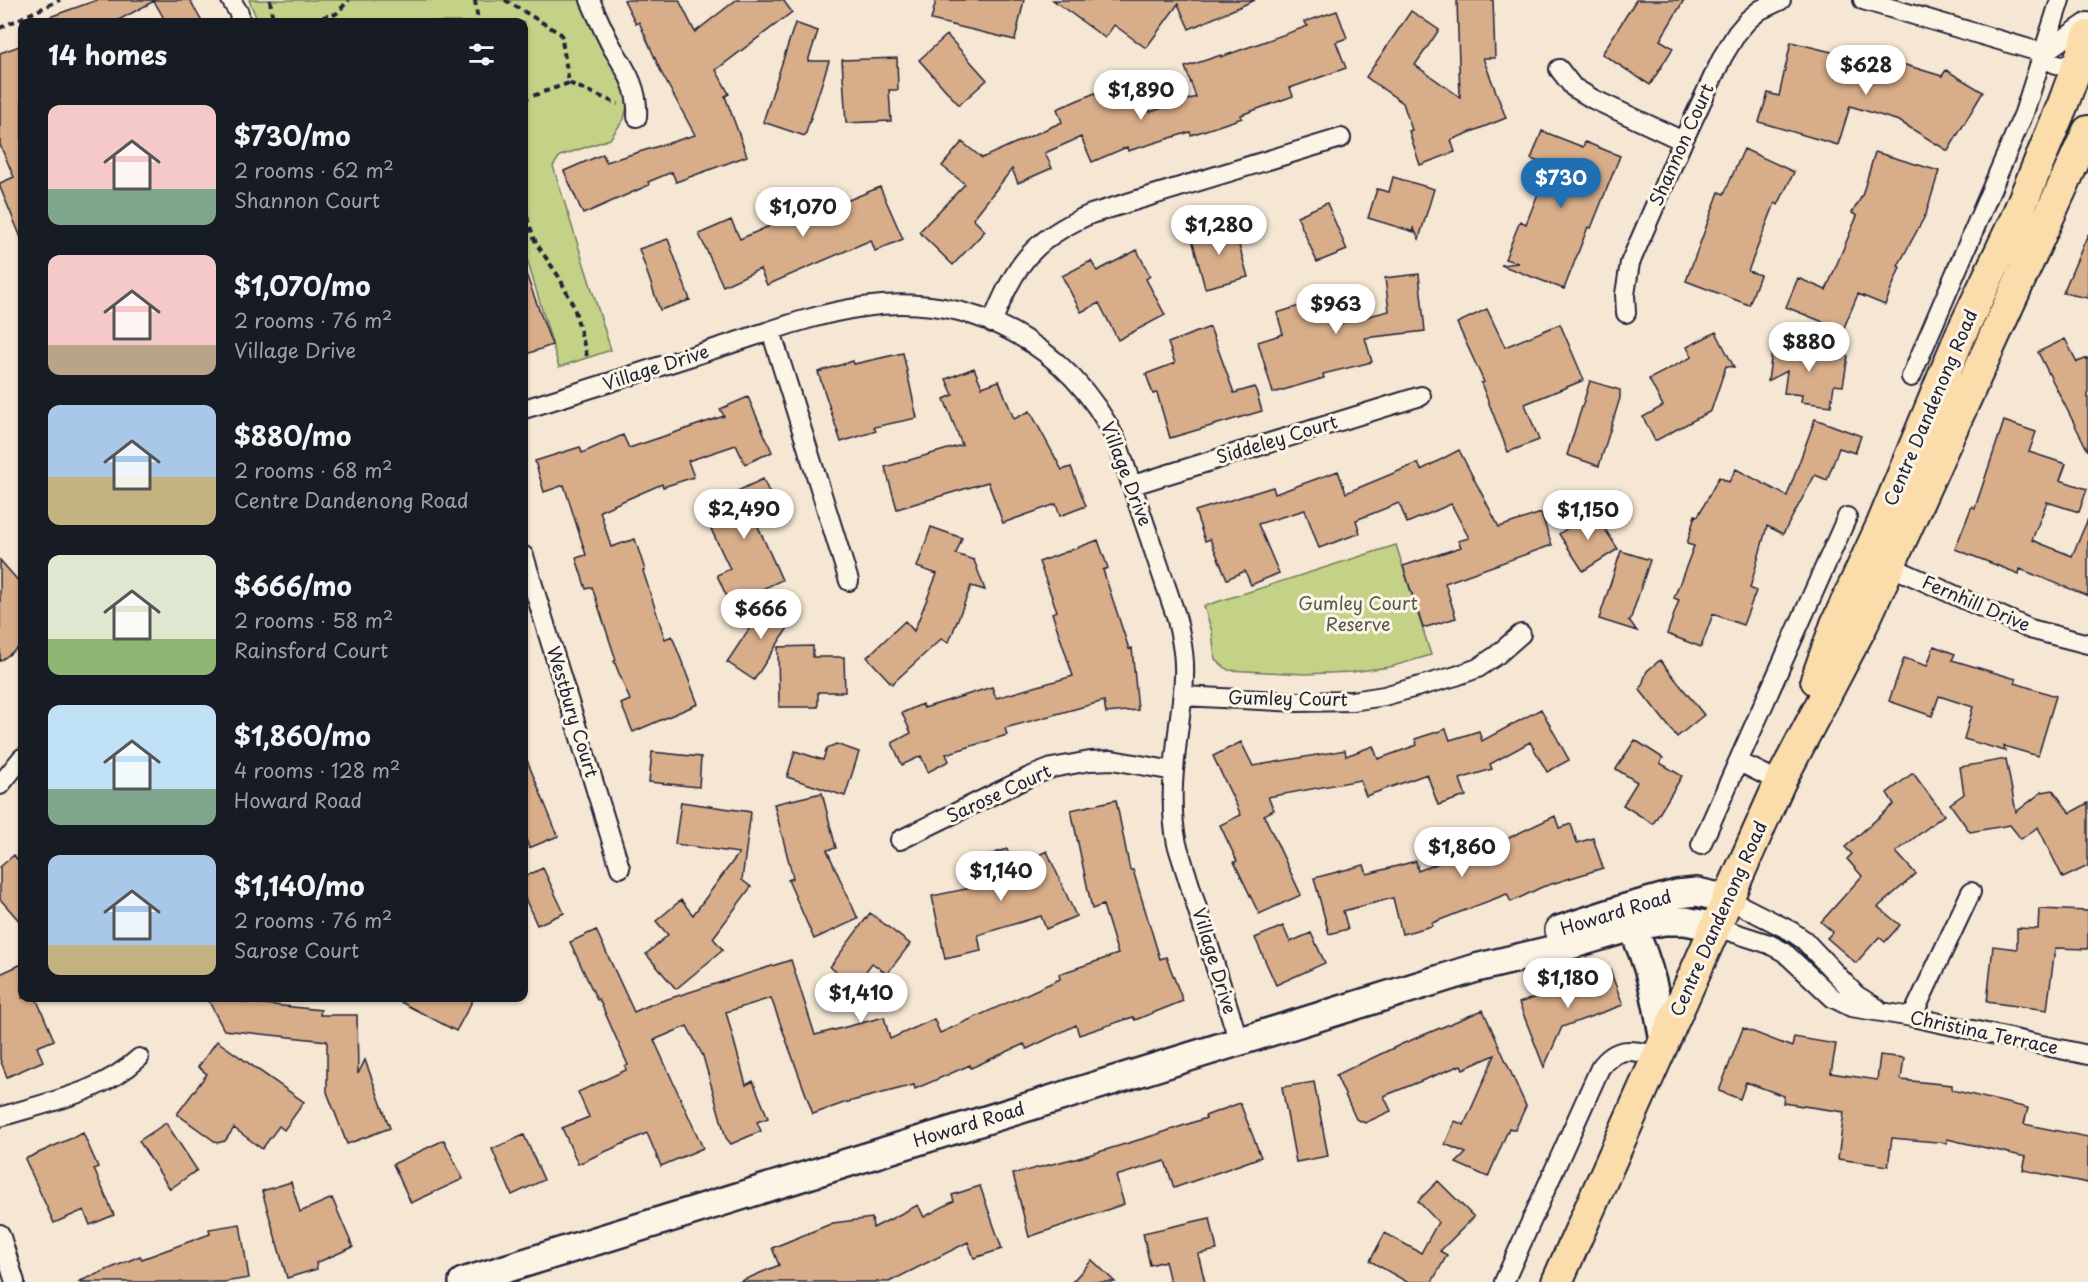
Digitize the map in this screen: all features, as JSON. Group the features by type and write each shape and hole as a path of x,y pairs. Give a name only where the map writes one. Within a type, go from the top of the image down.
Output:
{"main road":[{"name":"Centre Dandenong Road","path":"1878,561 1960,336 2015,219 2082,62 2088,36"},
{"name":"Centre Dandenong Road","path":"1557,1282 1780,782 1836,624 1878,561 2088,131"},
{"name":"Howard Road","path":"1476,968 1553,932 1636,905 1677,894 1697,892 1728,899"},
{"name":"Howard Road","path":"463,1282 1476,968 1560,948 1632,927 1664,921 1685,921 1716,927"},
{"path":"1632,927 1643,949 1652,978 1661,1049"}],"street":[{"path":"231,0 240,18"},
{"path":"590,0 598,21 630,78 636,98 637,117"},
{"name":"Shannon Court","path":"1626,313 1625,294 1630,263 1723,56 1748,20 1761,10 1781,0"},
{"path":"1863,0 2043,52 2048,60 2062,66 2082,62"},
{"name":"Centre Dandenong Road","path":"1911,377 2024,112 2060,0"},
{"path":"2043,52 2088,22"},
{"path":"1559,69 1574,87 1593,99 1683,141"},
{"path":"992,323 1006,288 1032,250 1070,223 1091,214 1341,138"},
{"name":"Village Drive","path":"528,408 771,331 830,314 865,307 911,304 948,308 992,323 1032,342 1059,363 1088,393 1106,418 1118,442 1176,616 1185,668 1174,771 1173,825 1239,1042"},
{"path":"771,331 849,581"},
{"name":"Siddeley Court","path":"1133,485 1421,396"},
{"path":"1701,845 1846,517"},
{"name":"Fernhill Drive","path":"1878,561 2030,629 2088,644"},
{"name":"Westbury Court","path":"528,569 620,868"},
{"name":"Gumley Court","path":"1183,696 1298,702 1352,701 1384,696 1478,668 1521,634"},
{"name":"Sarose Court","path":"900,840 1052,768 1090,761 1112,760 1174,771"},
{"path":"1739,762 1780,782"},
{"path":"0,785 18,763"},
{"path":"1912,1017 1971,892"},
{"name":"Christina Terrace","path":"1728,899 1804,940 1856,994 1881,1011"},
{"name":"Christina Terrace","path":"1716,927 1769,944 1784,952 1833,998 1851,1007 1912,1017 2088,1055"},
{"path":"1504,1282 1600,1068 1607,1058 1617,1052 1661,1049"},
{"path":"0,1117 95,1087 114,1078 140,1058"},
{"path":"0,1234 15,1282"}],"path":[{"path":"21,18 60,0"},
{"path":"270,0 272,18"},
{"path":"319,18 336,14 349,0"},
{"path":"475,0 477,18"},
{"path":"505,0 561,34 569,83"},
{"path":"0,28 18,20"},
{"path":"528,98 569,83 622,106 637,117"},
{"path":"528,221 536,243 559,277 574,307 588,360"}],"green space":[{"path":"249,0 580,0 620,82 627,106 624,119 610,139 560,156 553,166 611,350 559,367 528,262 528,18 256,18"},
{"name":"Gumley Court Reserve","path":"1396,545 1431,655 1390,667 1352,672 1305,674 1228,670 1215,659 1212,632 1204,606"}],"building":[{"path":"97,0 190,0 200,18 164,18 154,1 122,18 47,18"},
{"path":"624,0 679,0 695,32 736,0 783,0 792,12 716,70 729,94 725,96 747,156 676,182 672,172 648,182 649,185 583,214 564,171 603,154 606,162 695,135 662,74 639,22 636,24"},
{"path":"936,0 1024,0 1015,40 931,20"},
{"path":"1053,0 1255,0 1189,29 1178,4 1146,48 1114,25 1105,38"},
{"path":"1457,0 1493,0 1495,58 1483,58 1506,118 1451,140 1455,152 1420,165 1403,103 1366,77 1411,11 1439,30 1415,65 1460,97"},
{"path":"1636,0 1684,0 1660,40 1673,48 1650,85 1602,54"},
{"path":"1337,11 1347,38 1336,42 1346,68 1290,88 1293,96 1241,115 1242,118 1191,135 1190,132 1128,151 1127,147 1092,162 1081,137 1045,153 1052,168 1018,183 1012,169 973,219 985,231 953,265 919,232 965,184 942,166 962,142 982,158 1062,122 1057,109 1095,93 1097,96 1141,82 1150,112 1196,97 1185,67 1221,55 1221,57 1308,26 1304,22"},
{"path":"795,23 818,31 808,61 829,61 805,136 763,122"},
{"path":"947,35 987,80 959,105 919,60"},
{"path":"1791,42 1864,60 1866,53 1942,76 1946,70 1983,92 1948,151 1899,121 1850,106 1838,145 1759,122 1768,93 1779,96"},
{"path":"18,46 18,230 0,187 0,183 14,177 0,145 0,53"},
{"path":"897,58 898,90 889,90 891,121 846,123 842,60"},
{"path":"1542,131 1583,147 1585,142 1620,156 1591,228 1588,227 1564,289 1501,265 1518,263 1505,259 1520,221 1526,224 1549,166 1531,159"},
{"path":"1744,149 1794,172 1778,205 1775,203 1748,271 1760,275 1749,305 1686,281 1719,192 1724,194"},
{"path":"1875,152 1939,171 1926,214 1898,266 1900,267 1885,305 1858,294 1843,330 1786,307 1798,278 1826,290 1857,216 1852,213 1862,196"},
{"path":"1393,177 1434,189 1419,239 1413,227 1414,232 1368,218 1377,189 1389,192"},
{"path":"880,187 903,239 875,251 871,240 767,285 760,269 723,286 699,234 731,220 740,239 799,213 798,209 839,191 844,202"},
{"path":"1327,203 1347,250 1317,262 1297,216"},
{"path":"1233,224 1248,277 1205,288 1191,235"},
{"path":"2088,234 2088,298 2063,293"},
{"path":"668,239 690,300 660,310 639,249"},
{"path":"1137,250 1150,276 1146,279 1165,315 1118,340 1099,303 1081,312 1062,276 1091,261 1097,271"},
{"path":"1419,274 1425,331 1365,338 1372,362 1323,374 1324,378 1273,393 1258,342 1283,334 1277,313 1309,303 1308,301 1334,295 1341,323 1389,311 1385,278"},
{"path":"528,279 552,345 528,354"},
{"path":"1487,309 1505,347 1560,324 1584,380 1525,404 1539,440 1508,452 1481,383 1484,382 1457,323"},
{"path":"1210,327 1234,393 1255,387 1262,411 1170,438 1157,393 1153,394 1146,374 1175,363 1168,343"},
{"path":"1716,332 1734,367 1726,366 1711,411 1655,441 1643,417 1663,406 1649,379 1692,357 1687,347"},
{"path":"2065,339 2077,362 2088,358 2088,451 2038,352"},
{"path":"1773,344 1848,356 1843,386 1834,385 1831,406 1801,402 1802,395 1784,393 1787,371 1768,381"},
{"path":"903,353 917,418 874,427 876,431 841,442 818,372 853,361 854,364"},
{"path":"974,368 982,387 999,381 1014,419 1030,411 1062,470 1071,467 1086,506 1060,516 1056,504 1003,523 988,482 897,509 885,467 962,445 944,399 953,395 946,379"},
{"path":"1590,381 1620,390 1620,398 1599,466 1567,455"},
{"path":"748,397 772,452 745,464 736,445 688,461 694,477 663,487 662,484 600,511 611,547 635,539 665,639 672,636 698,704 633,732 621,704 630,700 614,661 616,660 592,587 586,589 576,558 586,555 564,485 544,492 535,461 580,447 582,453 623,435 629,448 724,416 720,409"},
{"path":"1815,419 1861,436 1855,453 1839,448 1827,480 1815,475 1783,534 1767,526 1750,588 1756,591 1743,625 1713,614 1701,647 1667,634 1679,600 1674,598 1694,546 1687,544 1695,515 1698,516 1719,477 1729,482 1736,469 1787,496"},
{"path":"2004,421 2036,432 2029,452 2066,464 2060,480 2087,489 2079,512 2047,502 2032,540 2072,556 2088,519 2088,596 2020,569 2019,574 1955,549 1972,506 1975,508"},
{"path":"1459,450 1499,527 1541,513 1552,545 1445,583 1456,618 1423,628 1403,566 1461,547 1458,541 1469,538 1451,504 1407,523 1399,503 1356,520 1360,533 1319,548 1305,510 1258,524 1279,573 1251,585 1245,571 1227,579 1210,539 1205,541 1195,511 1273,487 1275,494 1338,471 1346,493 1418,463 1421,470"},
{"path":"763,479 778,512 756,522 782,580 730,604 717,575 730,569 701,508"},
{"path":"1593,511 1618,549 1583,571 1559,534"},
{"path":"931,527 962,538 956,554 974,560 985,590 971,586 949,642 941,639 892,684 867,657 905,621 914,631 937,574 917,567"},
{"path":"1098,540 1108,568 1103,570 1129,649 1132,648 1138,710 1106,713 1104,701 1005,728 1007,735 946,754 949,761 928,772 921,756 902,765 892,743 911,733 902,713 922,704 924,708 992,687 996,698 1073,676 1052,613 1057,611 1039,562"},
{"path":"1621,551 1650,560 1630,621 1628,620 1637,631 1599,619"},
{"path":"0,560 18,580 18,648 0,661"},
{"path":"769,599 795,617 754,680 727,662"},
{"path":"813,646 813,657 844,657 845,692 818,692 818,707 779,707 778,647"},
{"path":"1934,646 1955,654 1952,660 2016,679 2015,683 2056,696 2038,756 2004,746 2005,751 1964,739 1973,707 1939,696 1932,716 1889,701 1904,658 1927,666"},
{"path":"1660,660 1704,715 1677,737 1640,690 1647,671"},
{"path":"1541,709 1569,760 1547,772 1530,742 1490,764 1492,769 1460,779 1466,796 1438,805 1427,774 1366,796 1360,780 1268,797 1274,810 1264,815 1301,895 1259,914 1234,862 1237,861 1220,825 1241,815 1213,756 1241,742 1253,766 1345,750 1346,756 1373,746 1378,759 1417,745 1415,739 1446,729 1450,740 1479,731 1482,741"},
{"path":"1635,740 1663,758 1660,763 1682,776 1653,824 1623,805 1637,782 1616,769"},
{"path":"836,744 859,752 845,796 787,777 795,751 823,760 827,748"},
{"path":"652,752 701,757 699,787 649,782"},
{"path":"2006,759 2016,812 2042,792 2053,790 2070,813 2088,803 2088,866 2063,878 2038,827 2021,839 2010,825 1970,832 1950,804 1964,794 1960,767"},
{"path":"528,763 558,836 529,848 528,845"},
{"path":"1913,773 1944,815 1896,852 1916,874 1878,907 1900,925 1885,942 1879,937 1856,963 1827,938 1833,932 1821,922 1862,876 1847,859 1852,854 1845,847 1894,804 1887,793"},
{"path":"822,793 836,848 827,850 858,919 814,939 788,880 793,878 774,804"},
{"path":"1116,800 1130,870 1133,870 1160,959 1166,957 1183,1001 1135,1020 1133,1017 1079,1035 1076,1025 1027,1049 1024,1044 971,1068 970,1065 915,1089 914,1085 844,1103 813,1114 771,998 726,1012 746,1085 753,1081 768,1118 757,1122 761,1131 731,1144 726,1138 703,1056 687,1026 654,1040 703,1148 661,1166 647,1133 578,1164 562,1128 589,1117 578,1092 626,1070 625,1066 628,1065 599,999 597,1000 570,942 596,930 634,1012 652,1004 791,960 815,1035 884,1017 890,1039 934,1019 940,1033 1060,979 1059,974 1118,954 1103,905 1092,909 1071,810"},
{"path":"681,802 751,812 742,880 751,887 713,938 723,950 676,989 646,954 668,935 656,921 681,900 693,915 739,853 675,844"},
{"path":"1555,816 1559,828 1571,824 1577,843 1593,838 1603,868 1542,887 1511,902 1507,894 1432,923 1432,926 1402,934 1393,898 1343,911 1348,929 1329,934 1314,878 1364,865 1367,874 1416,861 1418,871 1473,850 1474,854"},
{"path":"1007,849 1012,867 1047,851 1076,916 1046,929 1041,916 978,935 981,951 945,959 932,896 985,885 977,859"},
{"path":"14,855 18,860 18,919 0,899 0,867"},
{"path":"543,868 564,913 537,925 528,905 528,875"},
{"path":"2039,909 2088,911 2088,949 2055,948 2047,1010 1987,1002 1993,946 2017,949 2017,928 2038,929"},
{"path":"870,913 910,944 887,974 872,963 855,986 830,967"},
{"path":"1283,926 1290,942 1311,933 1325,963 1276,985 1255,938"},
{"path":"18,966 18,1002 38,1002 54,1040 37,1047 43,1061 7,1077 0,1059 0,974"},
{"path":"1610,970 1623,1005 1562,1027 1544,1067 1519,1003"},
{"path":"209,1002 245,1002 321,1010 320,1015 357,1015 358,1074 365,1060 390,1128 347,1144 327,1092 327,1041 224,1030"},
{"path":"401,1002 472,1002 456,1031"},
{"path":"1483,1010 1526,1106 1515,1130 1509,1128 1488,1177 1456,1163 1466,1153 1445,1144 1455,1121 1464,1125 1495,1055 1463,1069 1461,1065 1384,1096 1391,1111 1365,1123 1356,1119 1336,1075"},
{"path":"1743,1028 1792,1047 1794,1037 1836,1044 1831,1073 1877,1080 1880,1055 1904,1058 1901,1080 1952,1085 1952,1090 2028,1108 2024,1124 2088,1137 2088,1183 2023,1170 2026,1157 1947,1139 1947,1143 1892,1138 1888,1166 1838,1159 1844,1112 1783,1103 1784,1096 1746,1082 1740,1099 1719,1091"},
{"path":"217,1041 304,1102 284,1130 279,1126 262,1149 234,1128 225,1141 217,1143 177,1114 207,1074 198,1067"},
{"path":"1314,1082 1328,1156 1296,1162 1282,1087"},
{"path":"1240,1103 1261,1157 1174,1188 1165,1161 1116,1176 1124,1204 1029,1237 1013,1174 1072,1160 1155,1135 1206,1118 1205,1116"},
{"path":"166,1123 197,1170 170,1189 139,1141"},
{"path":"83,1133 98,1167 94,1169 114,1215 90,1225 84,1210 54,1223 25,1159"},
{"path":"524,1135 544,1180 512,1195 492,1149"},
{"path":"444,1140 463,1179 411,1203 393,1164"},
{"path":"1438,1181 1474,1217 1440,1251 1447,1255 1432,1282 1407,1282 1370,1261 1385,1233 1421,1253 1438,1222 1418,1201"},
{"path":"291,1182 300,1212 332,1198 353,1247 316,1263 317,1269 287,1278 262,1191"},
{"path":"980,1186 1002,1249 974,1258 968,1242 889,1282 739,1282 779,1265 772,1248 833,1223 872,1218 873,1228 918,1205 924,1217 954,1201 952,1195"},
{"path":"1210,1218 1217,1250 1198,1254 1205,1282 1170,1282 1165,1261 1150,1265 1143,1233"},
{"path":"240,1224 249,1278 224,1282 78,1282 140,1256 142,1259 210,1234 209,1229"},
{"path":"1092,1260 1115,1282 1072,1282"}]}
